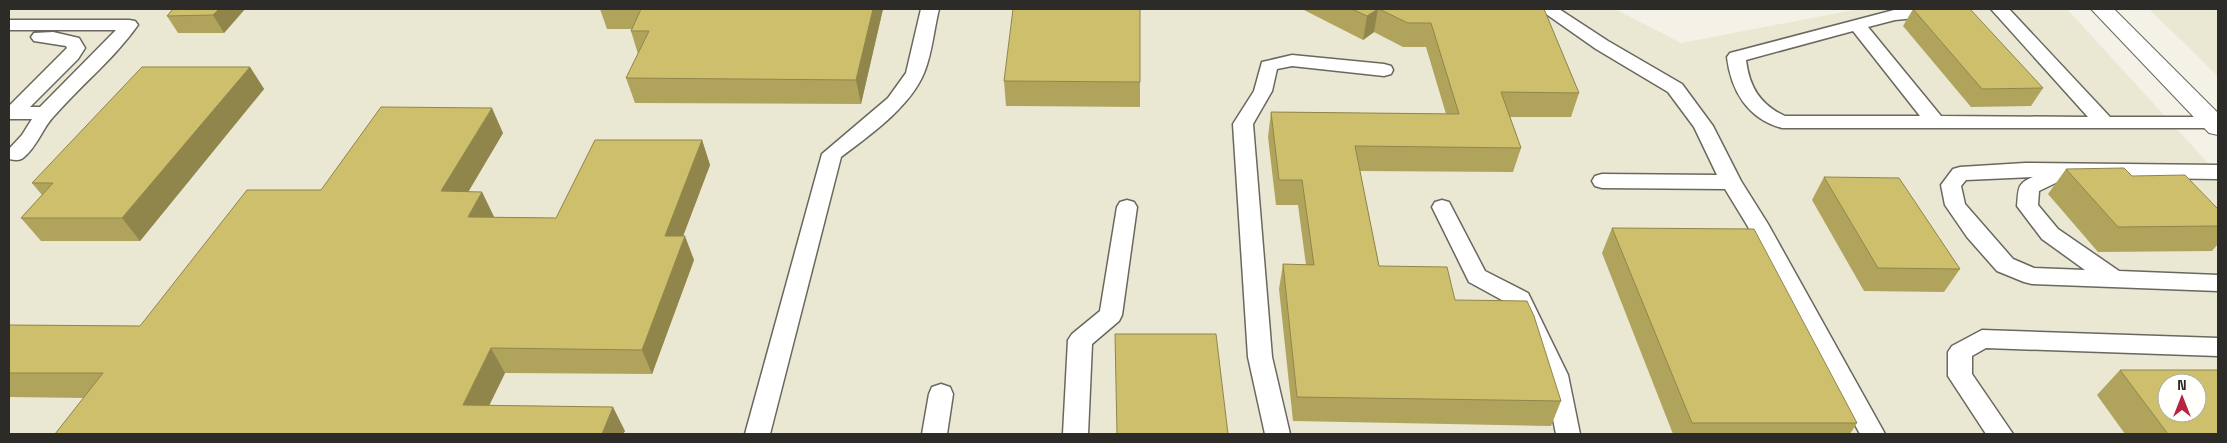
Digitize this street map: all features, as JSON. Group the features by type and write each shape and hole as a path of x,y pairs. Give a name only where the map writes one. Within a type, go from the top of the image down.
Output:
{"main road":[{"path":"2102,9 2217,125"}],"lane":[{"path":"757,434 832,154 872,124 895,102 915,73 930,9"},
{"path":"1548,9 1602,45 1675,88 1703,126 1731,182 1757,224 1872,434"},
{"path":"1957,9 1894,15 1736,57 1737,72 1744,92 1767,117 1782,122 2217,125"},
{"path":"2000,9 2105,123"},
{"path":"11,156 30,139 45,113 116,43 129,25 12,31"},
{"path":"1857,25 1936,123"},
{"path":"11,113 72,55 76,48 73,42 12,31"},
{"path":"1277,434 1260,357 1244,124 1263,91 1269,66 1292,60 1384,70"},
{"path":"11,113 45,113"},
{"path":"2218,172 2024,170 1960,174 1951,185 1954,205 2005,265 2032,276 2218,283"},
{"path":"2067,170 2029,186 2027,206 2050,234 2114,279"},
{"path":"1602,181 1731,182"},
{"path":"1074,434 1080,340 1112,315 1127,207"},
{"path":"1442,207 1477,276 1520,299 1556,375 1568,434"},
{"path":"2000,434 1960,376 1960,352 1982,339 2218,347"},
{"path":"934,434 941,394"}],"shaded area":[{"path":"9,9 1615,9 1681,43 1859,9 2067,9 2218,174 2218,434 9,434"},
{"path":"2149,9 2218,9 2218,76"}],"building":[{"path":"173,9 219,9 213,15 167,16"},
{"path":"641,9 873,9 856,80 626,78 649,31 631,31"},
{"path":"1013,9 1140,9 1140,82 1004,81"},
{"path":"1352,9 1378,9 1367,16"},
{"path":"1379,9 1544,9 1579,93 1501,92 1521,148 1355,146 1379,266 1447,267 1455,300 1527,301 1534,316 1561,401 1297,397 1283,264 1314,265 1302,180 1279,180 1271,112 1459,114 1431,23 1408,23"},
{"path":"1913,9 1970,9 2043,88 1982,89"},
{"path":"142,67 250,67 122,218 21,218 53,183 32,183"},
{"path":"381,107 492,108 441,191 482,192 468,217 556,218 595,140 702,140 665,236 685,236 642,350 491,348 463,405 613,407 602,434 55,434 103,373 9,373 9,325 140,326 247,190 321,190"},
{"path":"2124,168 2132,176 2185,175 2218,209 2218,226 2118,227 2066,169"},
{"path":"1824,177 1899,178 1960,269 1878,268"},
{"path":"1612,228 1754,229 1857,423 1692,423"},
{"path":"1115,334 1216,334 1228,434 1117,434"},
{"path":"2120,370 2218,370 2218,434 2168,434 2160,423 2207,423 2207,373 2157,373 2157,419"}]}
